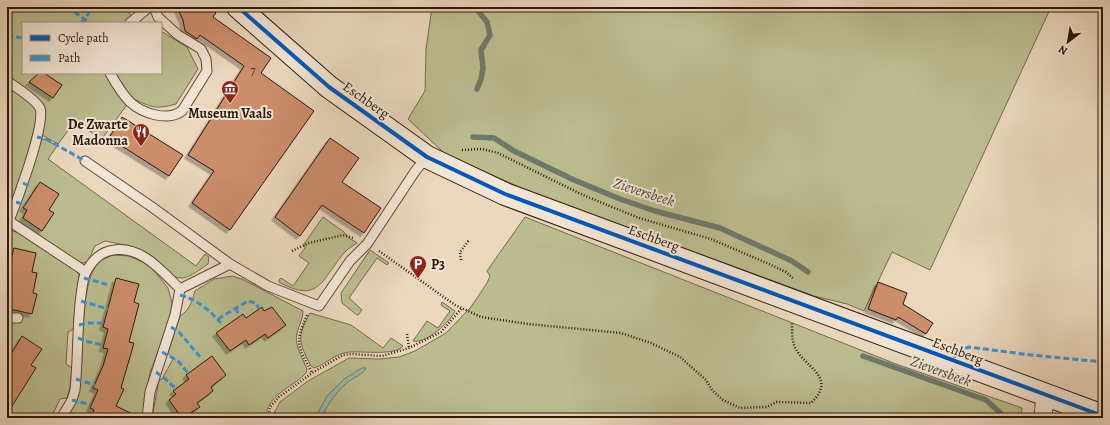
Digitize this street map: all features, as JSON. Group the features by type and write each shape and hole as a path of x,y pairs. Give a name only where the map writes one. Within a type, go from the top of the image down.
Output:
{"street":[{"name":"Eschberg","path":"238,7 329,87 427,157 505,194 794,290 1045,395 1103,416"},
{"path":"1043,418 1045,395"}],"lane":[{"path":"131,22 149,7"},
{"path":"111,74 130,102 148,113 164,117 175,116 182,112 207,72 206,59 201,49 173,30 158,17 154,7"},
{"path":"7,81 37,104 41,116 33,152 8,224 86,272"},
{"path":"85,161 152,207 230,264 268,286 319,306 350,261 366,244 416,170 427,157"},
{"path":"61,418 72,400 75,390 82,286 86,272 92,262 104,253 114,250 137,253 150,261 180,289"},
{"path":"180,289 230,264"},
{"path":"147,418 150,392 175,315 180,289"},
{"path":"7,318 18,318"}],"path":[{"path":"292,251 309,243 343,234 372,246 455,305 481,317 528,324 621,333 651,343 680,357 706,380 712,390 723,400 740,408 766,407 777,402 811,403 816,398 821,385 819,375 800,355 794,345 794,290 786,272 711,239 639,218 583,195 498,153 482,149 461,150"},
{"path":"461,260 460,252 469,240"},
{"path":"312,304 300,330 298,343 312,373"},
{"path":"268,418 270,407 274,401 312,373 343,355 352,354 382,356 409,348 441,332 462,308"},
{"path":"407,334 409,348"}],"green space":[{"path":"7,7 138,7 129,13 134,22 22,22 22,74 162,74 162,32 187,47 198,69 176,104 163,107 153,107 132,98 101,140 76,120 58,144 42,135 45,115 44,109 20,86 7,77"},
{"path":"432,7 1051,7 930,270 892,252 864,311 847,304 814,296 528,191 445,154 408,119 425,91 426,49"},
{"path":"7,85 30,102 35,107 38,115 25,163 7,214"},
{"path":"45,139 57,146 48,159 196,266 205,254 209,257 208,264 195,273 181,278 171,274 157,260 144,252 132,247 105,241 95,246 88,261 84,263 78,262 16,221 14,216 40,140"},
{"path":"323,217 357,243 346,251 325,279 312,289 303,291 279,282 281,278 293,286 309,263 299,256 305,248 304,244"},
{"path":"525,217 896,364 1022,408 1021,418 275,418 274,413 280,402 308,381 349,358 380,359 399,357 415,351 446,333 471,307 487,283 490,276 487,271"},
{"path":"13,231 24,235 74,268 79,275 74,329 68,332 66,364 72,368 70,387 67,398 60,399 51,418 7,418 7,234"},
{"path":"370,250 389,263 387,265 377,258 349,298 362,310 357,315 342,303 341,293"},
{"path":"113,255 129,256 152,268 168,288 172,303 165,333 150,373 143,418 67,418 76,401 79,390 85,304 92,272 99,262"},
{"path":"232,276 242,279 303,311 296,337 297,346 307,370 306,373 281,392 270,403 266,418 152,418 159,380 162,379 173,359 168,353 180,316 192,302 195,291 214,279"},
{"path":"442,302 455,311 452,316 431,336 418,341 413,341 427,321 438,328 450,311 441,305"},
{"path":"310,313 351,325 383,348 391,338 403,346 399,349 386,352 356,352 341,354 314,368 311,366 307,358 301,340 303,328"}],"shaded area":[{"path":"362,368 366,368 348,382 336,394 321,418 315,418 327,396 344,379"}],"building":[{"path":"177,7 208,7 216,13 213,17 271,58 261,73 314,111 230,230 192,203 214,171 188,155 244,66 200,35 197,39 185,31 183,20"},
{"path":"38,74 46,74 62,85 53,98 29,82"},
{"path":"122,117 183,155 169,176 109,138"},
{"path":"330,138 359,158 342,182 381,208 364,233 322,205 300,236 275,217"},
{"path":"40,182 59,194 49,210 54,213 42,231 23,218 27,210 23,208"},
{"path":"14,248 36,253 32,272 37,273 33,293 37,294 32,314 10,309 12,300 7,299 12,280 7,278 7,275"},
{"path":"116,278 139,284 134,302 139,304 129,342 134,343 121,388 124,389 116,406 141,418 91,418 94,410 90,408 98,390 93,388 103,366 108,349 103,348 108,329 103,327"},
{"path":"878,282 907,293 903,304 933,323 926,334 898,317 896,320 868,309"},
{"path":"262,307 264,311 272,307 286,325 268,338 265,334 249,345 246,340 230,351 216,333 243,314 246,318"},
{"path":"22,336 42,349 31,365 36,368 7,414 7,361"},
{"path":"212,356 226,375 211,387 213,391 197,403 200,407 182,418 169,400 176,394 173,391 189,379 186,375"}],"waterway":[{"name":"Zieversbeek","path":"477,7 487,22 490,35 481,50 483,68 477,89"},
{"name":"Zieversbeek","path":"473,137 494,138 514,151 574,180 620,199 655,211 720,228 792,261 808,272"},
{"name":"Zieversbeek","path":"863,356 986,400 1006,418"}],"marked path":[{"path":"67,7 89,22"},
{"path":"82,22 92,7"},
{"path":"7,37 22,38"},
{"path":"37,137 46,139 85,161"},
{"path":"23,183 31,187"},
{"path":"16,202 25,205"},
{"path":"7,261 7,265"},
{"path":"84,278 109,285"},
{"path":"180,295 203,306 221,323"},
{"path":"81,301 108,309"},
{"path":"218,319 248,301 256,303 259,309"},
{"path":"235,308 240,316"},
{"path":"79,325 104,323"},
{"path":"171,327 179,332 201,358"},
{"path":"7,337 14,341"},
{"path":"78,338 104,345"},
{"path":"952,360 961,350 969,347 1103,362"},
{"path":"162,352 178,361 189,374"},
{"path":"156,372 176,389"},
{"path":"76,379 95,385"},
{"path":"72,400 91,405"}],"cycle path":[{"path":"238,7 329,87 427,157 505,194 1103,416"}],"place":[{"name":"Museum Vaals","path":"230,104"},
{"name":"De Zwarte Madonna","path":"141,147"},
{"name":"P3","path":"418,279"}]}
